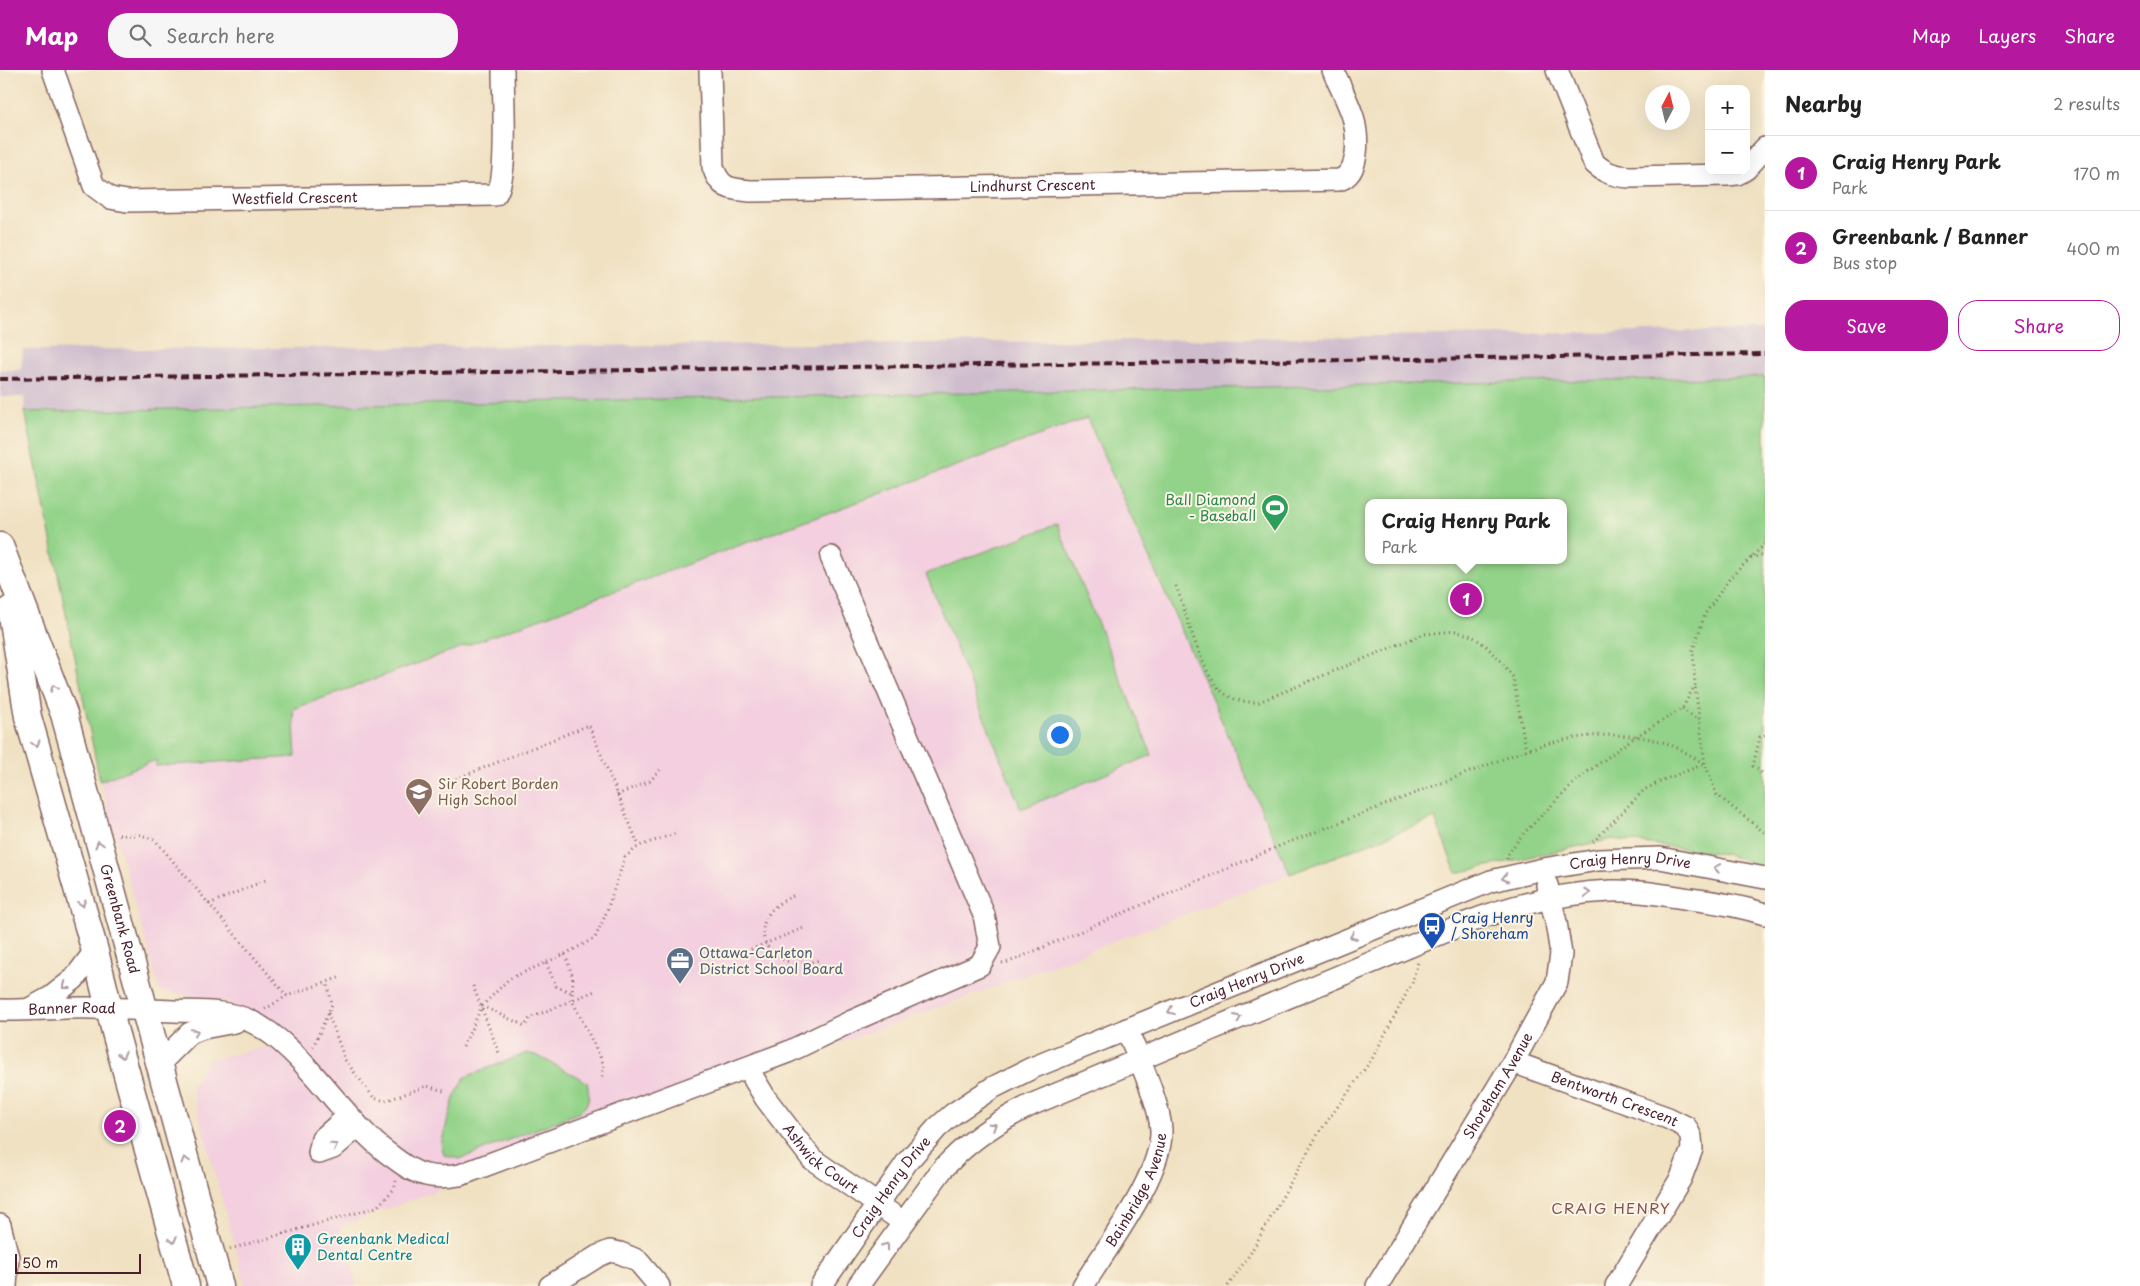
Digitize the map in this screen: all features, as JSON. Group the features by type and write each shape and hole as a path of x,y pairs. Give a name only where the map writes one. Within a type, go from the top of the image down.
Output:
{"main road":[{"name":"Greenbank Road","path":"2,552 64,714 220,1286"},
{"name":"Greenbank Road","path":"2,552 28,717 95,951 186,1286"}],"street":[{"name":"Westfield Crescent","path":"53,70 94,186 110,198 127,201 495,196 499,192 503,173 503,70"},
{"name":"Lindhurst Crescent","path":"710,70 713,167 717,179 723,185 751,191 1339,180 1350,174 1354,166 1356,138 1353,118 1333,70"},
{"path":"1557,70 1594,162 1604,171 1615,176 1630,177 1727,175"},
{"path":"1750,165 1765,148"},
{"path":"831,557 984,915 990,947 980,965"},
{"name":"Craig Henry Drive","path":"821,1286 912,1156 937,1128 953,1114 992,1088 1018,1075 1491,881 1543,869 1598,860 1660,858 1765,878"},
{"name":"Shoreham Avenue","path":"1377,1286 1513,1062 1558,982 1561,954 1543,869"},
{"name":"Craig Henry Drive","path":"858,1286 903,1222 956,1154 991,1126 1032,1104 1419,942 1499,910 1550,898 1611,891 1654,893 1739,906 1765,914"},
{"path":"26,1011 51,997 74,980 95,951"},
{"name":"Banner Road","path":"0,1010 109,1008 217,1012 248,1020 278,1040 304,1065 353,1122 376,1145 406,1167 424,1175 440,1177 460,1175 788,1052 852,1021 980,965"},
{"path":"159,1064 190,1033 203,1028 248,1020"},
{"name":"Bainbridge Avenue","path":"1083,1286 1143,1189 1158,1158 1161,1142 1160,1116 1127,1029"},
{"name":"Bentworth Crescent","path":"1513,1062 1668,1118 1686,1128 1690,1133 1692,1149 1681,1178 1616,1286"},
{"name":"Ashwick Court","path":"754,1078 766,1099 812,1159 903,1222"},
{"path":"0,1225 8,1257 6,1286"},
{"path":"550,1286 598,1256 610,1251 620,1252 637,1260 659,1286"}],"path":[{"path":"1765,544 1730,578 1705,614 1693,650 1695,685 1706,764 1717,795 1765,833"},
{"path":"1750,558 1765,554"},
{"path":"1176,586 1207,671 1220,690 1234,699 1246,702 1259,702 1424,634 1455,631 1472,636 1486,646 1501,661 1513,677 1526,750"},
{"path":"1506,864 1509,852 1545,811 1578,779 1635,737 1682,710 1695,685"},
{"path":"1682,710 1700,720"},
{"path":"456,779 589,725 639,846"},
{"path":"1765,735 1760,737 1753,766 1765,775"},
{"path":"980,965 1008,962 1282,845 1551,742 1580,736 1635,737 1671,745 1706,764"},
{"path":"1590,845 1644,790 1663,780 1706,764"},
{"path":"618,795 650,780 660,770"},
{"path":"463,1047 482,1006 509,979 565,954 595,938 605,916 625,857 639,846 677,833"},
{"path":"97,836 141,835 155,840 286,996 341,977"},
{"path":"208,904 266,880"},
{"path":"793,896 780,901 767,915 763,927 766,944 774,954 787,962 800,964 819,960"},
{"path":"737,955 806,927"},
{"path":"1228,1286 1250,1254 1318,1134 1372,1059 1396,1016 1412,983 1421,952 1419,942"},
{"path":"565,954 573,978 572,1000 604,1065 601,1080"},
{"path":"546,963 556,986 572,993"},
{"path":"304,1065 332,1004 328,982"},
{"path":"473,986 500,1053"},
{"path":"482,1006 525,1026 530,1018 597,990"},
{"path":"328,1013 345,1060 374,1098 385,1101 427,1086 447,1092"},
{"path":"227,1250 378,1207 394,1190 396,1176"}],"shaded area":[{"path":"1765,330 1765,377 25,412 24,397 0,397 0,370 21,370 23,350 934,343"},
{"name":"Sir Robert Borden High School","path":"1087,417 1211,691 1290,874 1018,978 340,1226 357,1286 246,1286 191,1087 207,1060 269,1046 230,1002 160,991 100,781"}],"green space":[{"path":"1765,377 1765,868 1725,854 1612,839 1456,873 1435,818 1290,874 1087,418 293,709 296,757 156,766 156,760 100,781 25,412"},
{"path":"1057,524 1152,755 1021,809 926,574"},
{"path":"527,1053 538,1056 587,1082 588,1099 583,1109 580,1112 460,1159 444,1155 441,1144 454,1098 465,1077"}],"railway":[{"path":"0,379 1765,354"}],"place":[{"name":"Ball Diamond - Baseball","path":"1275,532"},
{"name":"Craig Henry Park","path":"1466,599"},
{"name":"Sir Robert Borden High School","path":"419,816"},
{"name":"Craig Henry / Shoreham","path":"1432,950"},
{"name":"Ottawa-Carleton District School Board","path":"680,985"},
{"name":"Greenbank / Banner","path":"120,1126"},
{"name":"Greenbank Medical Dental Centre","path":"298,1271"}],"district":[{"name":"CRAIG HENRY","path":"1611,1209"}]}
